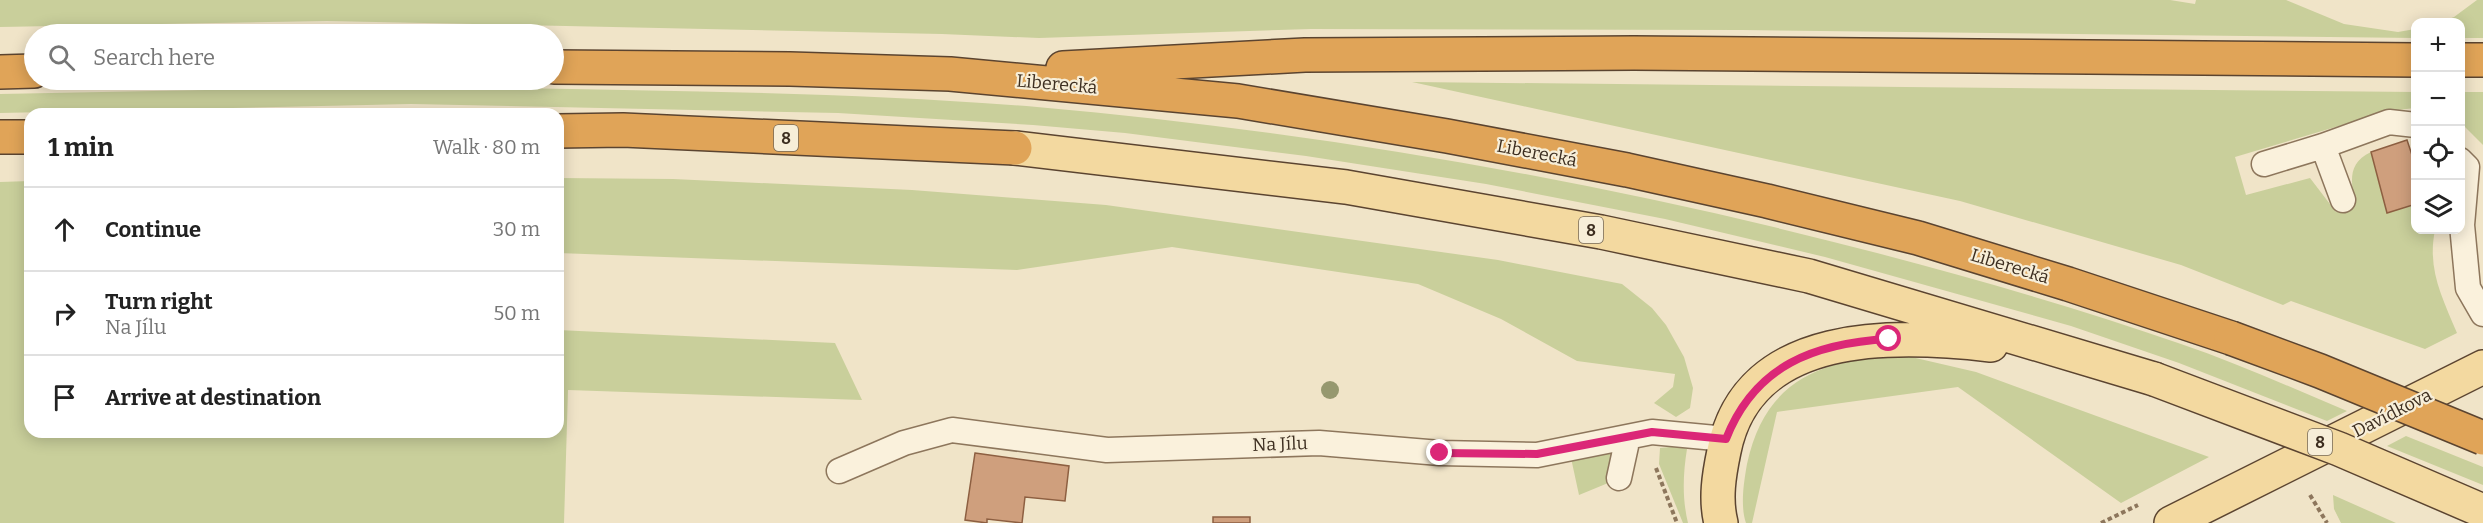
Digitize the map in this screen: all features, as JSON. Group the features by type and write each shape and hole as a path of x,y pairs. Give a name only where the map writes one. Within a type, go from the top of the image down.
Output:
{"highway":[{"path":"951,74 1317,55 1634,52 2411,60"},
{"path":"2465,60 2483,60"},
{"name":"Liberecká","path":"564,67 790,69 951,74 1238,101 1447,136 1627,170 1918,238 2068,284 2320,370 2483,438"},
{"path":"0,72 24,71"},
{"name":"8","path":"564,131 623,130 1015,148"},
{"path":"0,137 24,137"}],"main road":[{"name":"8","path":"1015,148 1346,187 1601,232 1809,276 2154,379 2339,449 2483,511"},
{"path":"1721,523 1717,507 1719,472 1726,439 1734,419 1745,401 1772,373 1824,348 1857,341 1956,341 2023,348 2089,361 2154,379"},
{"name":"Davídkova","path":"2171,523 2483,367"}],"lane":[{"path":"2264,164 2389,122 2411,125"},
{"path":"2323,146 2343,200"},
{"path":"2465,165 2467,167 2462,225 2468,288 2483,314"},
{"name":"Na Jílu","path":"839,471 904,443 952,430 1107,450 1319,443 1440,453 1537,454 1652,432 1726,439"},
{"path":"1618,478 1628,437"}],"path":[{"path":"1652,432 1650,453 1677,523"},
{"path":"2309,494 2327,523"}],"green space":[{"path":"0,0 2170,0 2195,4 2196,0 2286,0 2344,24 2398,32 2411,30 2411,38 1742,30 1311,29 1039,38 564,26 564,24 327,21 24,24 24,27 0,27"},
{"path":"2477,0 2483,0 2483,38 2465,38 2465,18 2451,18"},
{"path":"1412,82 2411,92 2411,108 2389,111 2235,157 2246,195 2310,178 2336,212 2355,204 2352,188 2354,167 2363,156 2371,152 2387,213 2411,205 2411,234 2434,234 2434,270 2441,295 2457,333 2425,349 2291,301 2283,305 2181,265 1960,201"},
{"path":"564,89 803,94 1037,107 1249,130 1460,162 1565,182 1670,203 1877,253 2068,307 2143,331 2244,367 2347,411 2327,421 2179,363 2071,326 1825,257 1665,219 1486,184 1306,156 1125,133 838,113 411,104 228,108 24,108 24,112 0,113 0,94 206,90"},
{"path":"2465,92 2483,92 2483,145 2465,127"},
{"path":"564,178 673,179 912,190 1106,205 1498,260 1622,284 1652,308 1666,325 1684,357 1693,388 1690,408 1676,417 1654,403 1673,387 1675,374 1577,361 1501,319 1418,284 1172,247 1017,270 564,253"},
{"path":"24,181 24,438 564,438 564,330 835,343 862,400 568,390 564,523 0,523 0,182"},
{"path":"1907,356 1976,372 2209,457 2121,503 1958,387 1777,412 1752,523 1746,523 1743,501 1747,464 1756,434 1769,410 1785,392 1804,378 1826,368 1850,361"},
{"path":"2406,436 2483,467 2483,485 2387,446"},
{"path":"1680,446 1687,449 1684,486 1688,523 1683,523 1659,464 1660,448"},
{"path":"1612,448 1613,481 1579,495 1571,458"},
{"path":"2333,495 2396,523 2341,523 2334,509"}],"building":[{"path":"2407,140 2411,152 2411,206 2387,213 2371,152"},
{"path":"975,453 1069,466 1065,501 1025,497 1022,523 987,519 987,523 965,520"},
{"path":"1213,517 1250,517 1250,523 1213,523"}],"route":[{"path":"1440,453 1537,454 1652,432 1726,439 1745,401 1772,373 1824,348 1857,341 1889,339"}]}
